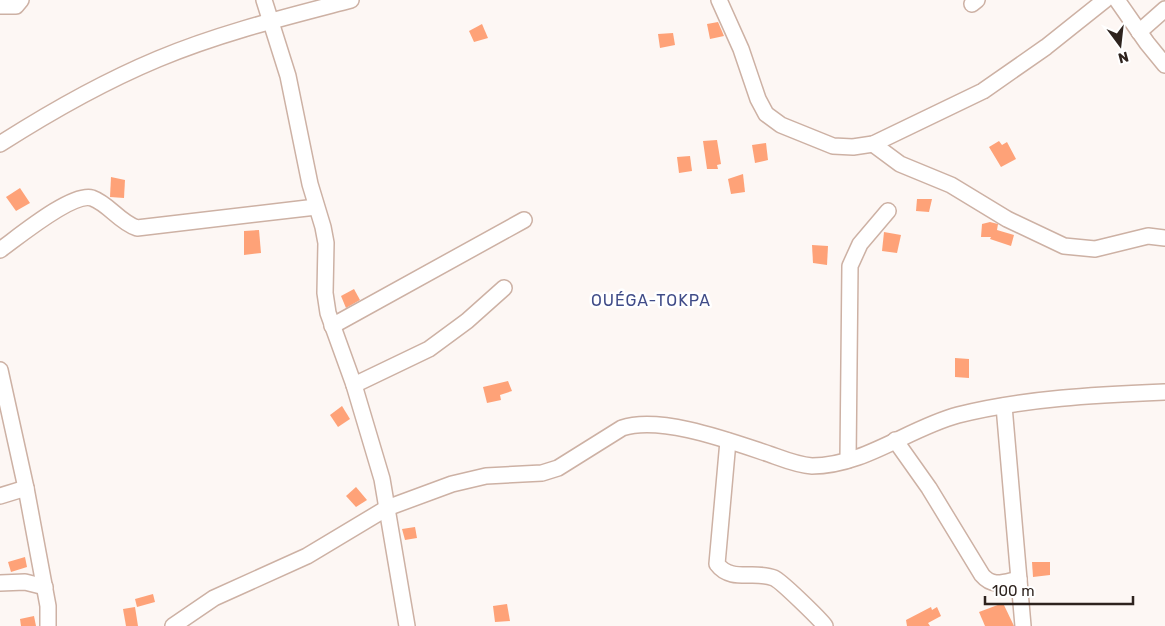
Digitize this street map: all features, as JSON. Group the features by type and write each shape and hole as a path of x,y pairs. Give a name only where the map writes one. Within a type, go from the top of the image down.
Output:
{"street":[{"path":"0,6 16,6 21,0"},
{"path":"264,0 288,76 316,207 326,244 325,292 332,326 354,385 382,479 407,626"},
{"path":"0,144 91,90 157,59 272,21 351,0"},
{"path":"719,0 741,49 758,99 766,114 781,125 833,146 853,147 873,144 983,91 1046,48 1105,0"},
{"path":"1118,0 1139,32 1165,65"},
{"path":"1139,32 1165,9"},
{"path":"873,144 900,164 951,185 999,215 1064,246 1095,249 1148,236 1165,238"},
{"path":"0,250 46,218 81,198 91,198 101,203 128,225 137,228 316,207"},
{"path":"848,460 850,266 860,244 888,211"},
{"path":"332,326 524,220"},
{"path":"354,385 429,349 467,321 504,288"},
{"path":"0,370 45,587 48,626"},
{"path":"173,626 214,598 307,556 387,508 452,484 486,476 542,473 558,468 622,428 633,424 660,424 728,441 802,465 825,465 848,460 924,427 957,416 1004,406 1105,394 1165,392"},
{"path":"1004,406 1023,626"},
{"path":"895,440 929,488 987,581 995,584 1018,579"},
{"path":"728,441 717,564 723,572 734,575 761,574 776,579 825,626"},
{"path":"0,496 26,488"},
{"path":"0,583 25,582 45,587"}],"building":[{"path":"718,22 724,36 710,39 707,24"},
{"path":"482,24 488,38 474,42 469,31"},
{"path":"673,33 675,45 660,48 658,34"},
{"path":"717,140 721,164 717,165 718,169 707,169 703,141"},
{"path":"999,141 1002,145 1007,142 1016,159 1001,167 989,147"},
{"path":"766,143 768,160 755,163 752,145"},
{"path":"690,156 692,171 679,173 677,157"},
{"path":"743,174 745,192 731,194 728,179"},
{"path":"111,177 125,180 124,198 110,197"},
{"path":"20,188 30,203 16,211 6,197"},
{"path":"917,199 932,199 929,212 916,211"},
{"path":"990,222 998,224 997,230 1014,235 1011,246 990,239 991,237 981,237 982,224"},
{"path":"259,230 261,253 244,255 244,231"},
{"path":"884,232 901,235 897,253 882,251"},
{"path":"812,245 828,246 827,265 813,263"},
{"path":"354,289 360,300 346,308 341,296"},
{"path":"955,358 969,359 969,378 955,377"},
{"path":"508,381 512,391 500,395 501,400 487,403 483,387"},
{"path":"342,406 350,419 338,427 330,415"},
{"path":"356,487 367,500 356,507 346,496"},
{"path":"415,527 417,538 405,540 402,529"},
{"path":"25,557 27,567 11,572 8,562"},
{"path":"1032,562 1050,562 1050,575 1033,577"},
{"path":"153,594 155,602 137,607 135,599"},
{"path":"1003,603 1014,626 985,626 979,612"},
{"path":"507,604 510,621 495,622 493,606"},
{"path":"135,607 138,626 126,626 123,609"},
{"path":"931,607 932,610 937,607 941,616 928,623 930,626 907,626 906,620"},
{"path":"34,616 36,626 21,626 20,619"}],"district":[{"name":"OUÉGA-TOKPA","path":"651,300"}]}
